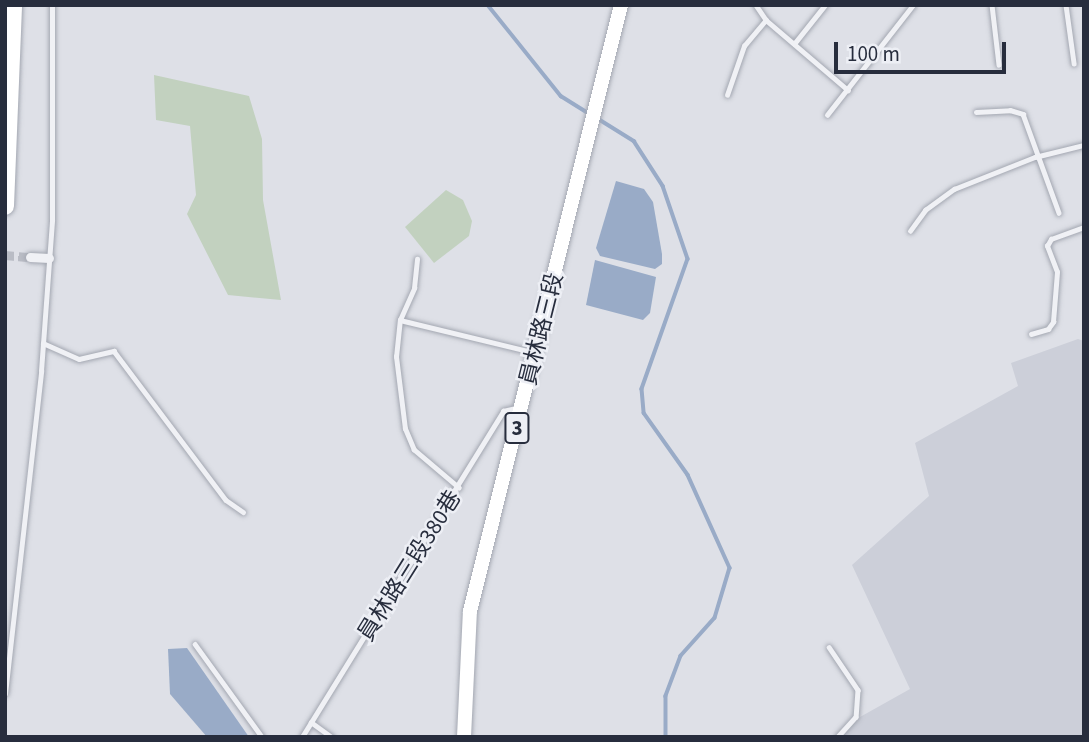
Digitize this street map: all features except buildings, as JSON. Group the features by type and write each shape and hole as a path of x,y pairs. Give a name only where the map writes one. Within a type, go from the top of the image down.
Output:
{"highway":[{"path":"5,206 13,5"}],"main road":[{"name":"員林路三段","path":"464,737 470,611 621,5"}],"street":[{"path":"30,257 49,258"}],"lane":[{"path":"5,694 43,343 49,258 52,5"},
{"path":"756,5 766,20 848,90"},
{"path":"794,44 825,5"},
{"path":"827,116 913,5"},
{"path":"992,5 999,65"},
{"path":"1066,5 1074,63"},
{"path":"727,95 744,46 766,20"},
{"path":"976,112 1010,110 1023,114 1035,157 1059,213"},
{"path":"910,231 925,210 954,189 1035,157 1084,145"},
{"path":"1031,334 1048,329 1053,322 1056,272 1047,246 1051,239 1084,227"},
{"path":"417,259 414,288 400,320 396,357 405,429 414,450 460,488"},
{"path":"400,320 536,353"},
{"path":"43,343 79,359 114,351 226,500 243,512"},
{"name":"員林路三段380巷","path":"302,737 460,488 503,411 523,406"},
{"path":"195,644 262,737"},
{"path":"829,647 858,690 856,717 838,737"},
{"path":"311,722 332,737"}],"shaded area":[{"path":"1078,339 1084,341 1084,737 840,737 860,717 910,689 852,565 929,496 915,443 1018,386 1011,363"}],"green space":[{"path":"154,75 249,96 262,139 263,200 281,300 228,295 187,214 196,195 190,126 156,120"},
{"path":"446,190 463,200 472,221 469,236 434,263 405,227"}],"water":[{"path":"616,181 644,189 653,202 662,254 662,264 655,269 600,256 596,248"},
{"path":"595,260 656,277 650,313 643,320 586,305"},
{"path":"187,648 249,737 207,737 170,694 168,649"}],"waterway":[{"path":"488,5 561,96 590,114"},
{"path":"597,118 634,141 663,186 688,259 642,389 644,413 688,475 730,568 715,618 681,656 666,696 666,737"}],"tunnel":[{"path":"5,255 30,257"}]}
